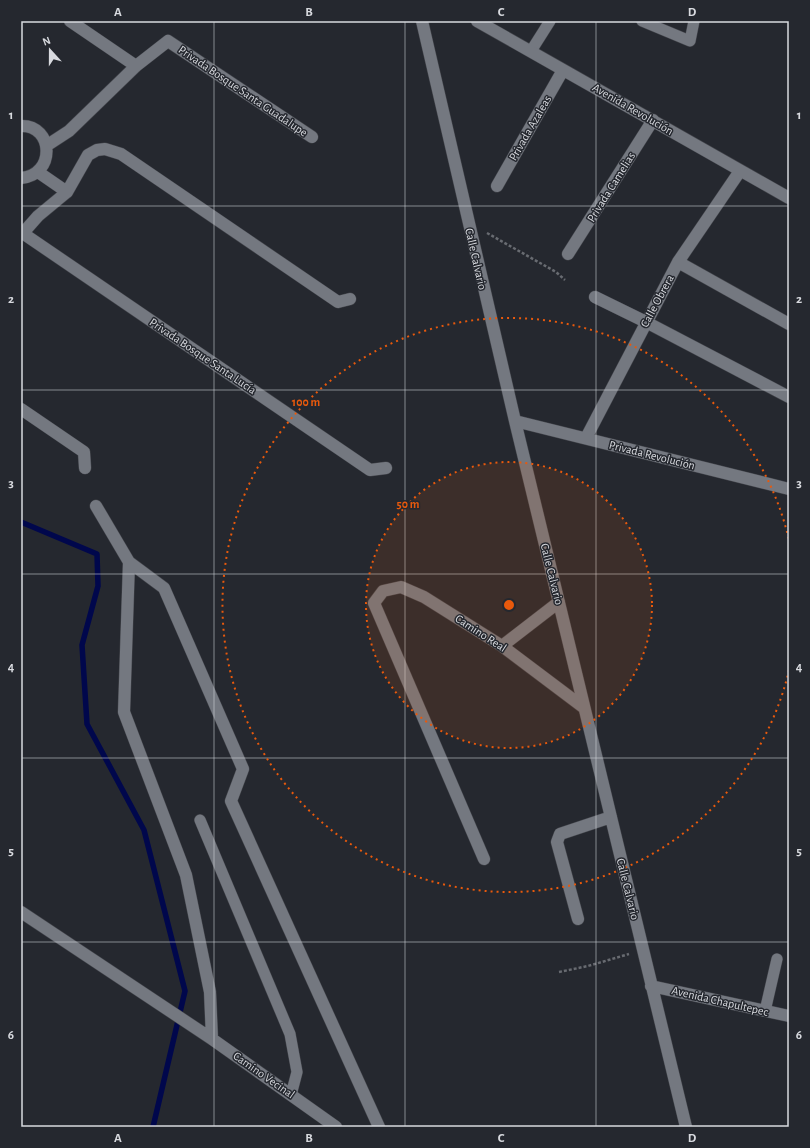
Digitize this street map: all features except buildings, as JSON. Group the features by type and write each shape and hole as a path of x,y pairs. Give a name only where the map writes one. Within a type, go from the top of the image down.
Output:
{"street":[{"path":"70,21 136,66"},
{"name":"Calle Calvario","path":"422,21 467,221 686,1127"},
{"name":"Avenida Revolución","path":"477,21 789,198"},
{"name":"Privada Bosque Santa Guadalupe","path":"46,146 69,131 136,66 168,41 312,137"},
{"name":"Privada Azaleas","path":"497,186 563,70"},
{"name":"Privada Camelias","path":"568,254 653,120"},
{"path":"21,126 35,130 42,136 46,146 46,160 38,172 28,177 21,178"},
{"name":"Privada Bosque Santa Lucía","path":"350,299 338,302 121,154 112,150 97,150 88,155 67,192 38,216 22,233 370,470 386,468"},
{"name":"Calle Obrera","path":"586,438 678,262 740,171"},
{"path":"38,172 67,192"},
{"path":"678,262 789,324"},
{"path":"595,297 789,397"},
{"path":"21,410 84,452 85,468"},
{"name":"Privada Revolución","path":"515,421 789,489"},
{"path":"96,506 129,562 164,588 243,769 231,800 379,1127"},
{"path":"129,562 124,712 186,876 210,992 212,1039"},
{"name":"Camino Real","path":"484,859 374,603 383,591 401,587 424,597 502,646 584,707"},
{"path":"502,646 558,602"},
{"path":"578,919 557,842 560,834 611,817"},
{"name":"Camino Vecinal","path":"21,912 212,1039 336,1127"},
{"name":"Avenida Chapultepec","path":"651,986 789,1016"}],"lane":[{"path":"531,51 550,21"},
{"path":"642,21 690,41 694,21"},
{"path":"200,820 290,1034 297,1072 292,1095"},
{"path":"764,1011 777,959"}],"path":[{"path":"467,221 556,272 565,280"},
{"path":"559,972 588,966 643,950"}],"waterway":[{"path":"21,522 97,554 98,586 82,645 87,724 144,830 185,991 153,1127"}]}
